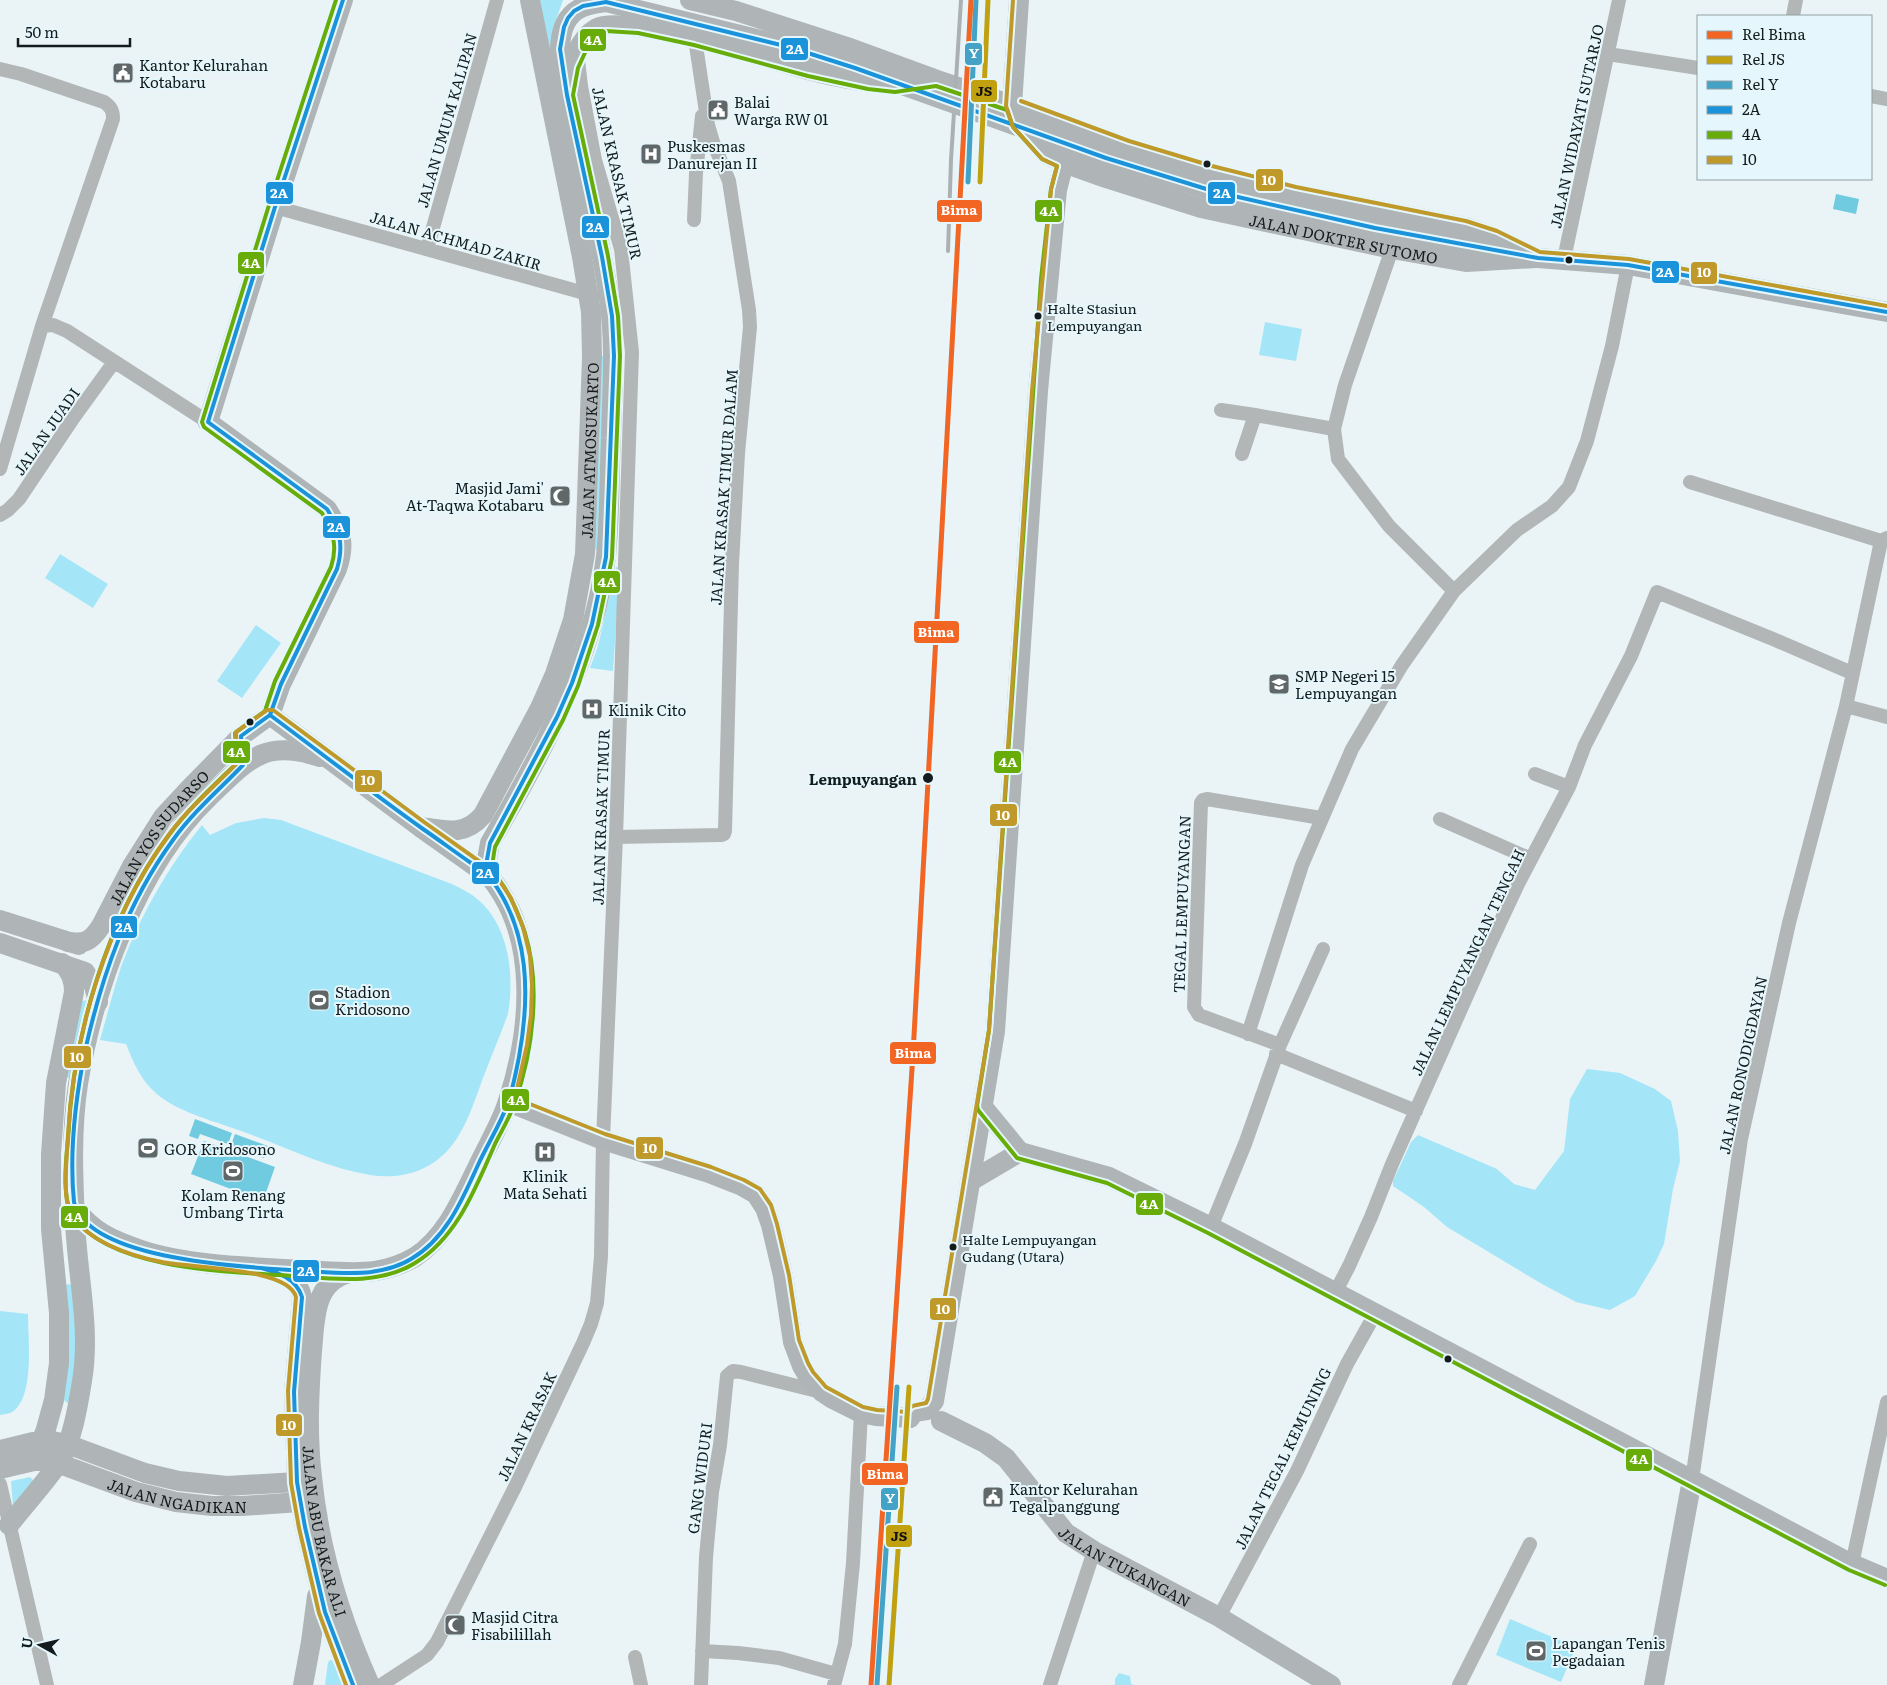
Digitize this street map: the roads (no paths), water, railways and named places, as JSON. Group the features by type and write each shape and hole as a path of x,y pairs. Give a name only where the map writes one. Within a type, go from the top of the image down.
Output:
{"main road":[{"path":"74,1206 86,1222 117,1241 143,1251 173,1258 261,1268 355,1272 386,1269 401,1264 425,1250 436,1239 464,1195 508,1102 525,1025 527,983 526,965 518,931 511,913 497,886 489,876 270,715 281,684 341,557 341,540 335,523 327,509 208,422 343,0"},
{"name":"JALAN ATMOSUKARTO","path":"530,0 581,248 588,294 592,357 585,554 578,598 576,644"},
{"path":"1011,114 1019,0"},
{"path":"602,1 788,47 1011,114"},
{"name":"JALAN ATMOSUKARTO","path":"489,876 486,865 490,843 576,644 592,624 615,558 614,356 618,302 602,257 567,95 560,49 564,27 568,18 583,6 602,1"},
{"path":"695,1 736,11 876,58 937,80 1011,114"},
{"path":"577,52 590,33 605,25 639,27 695,39 810,70 869,83 895,86 937,80"},
{"name":"JALAN ATMOSUKARTO","path":"567,95 577,52"},
{"path":"869,83 876,58"},
{"name":"JALAN DOKTER SUTOMO","path":"1011,114 1274,189 1465,227 1487,234 1538,258"},
{"name":"JALAN DOKTER SUTOMO","path":"1011,114 1046,154 1064,163 1201,208 1392,249 1466,262 1538,258"},
{"name":"JALAN DOKTER SUTOMO","path":"1011,114 1106,158 1216,192 1374,228 1538,258 1628,265 1887,312"},
{"path":"910,1418 914,1424 936,1424 941,1420 946,1408 979,1176 983,1107 995,1031 1048,278 1057,190 1064,163 1107,140"},
{"path":"1148,192 1143,180 1147,164 1157,157"},
{"path":"585,554 615,558"},
{"name":"JALAN ATMOSUKARTO","path":"420,827 459,830 477,822 548,712"},
{"name":"JALAN YOS SUDARSO","path":"68,942 83,943 94,935 101,926 135,860 163,817 241,736 270,715"},
{"name":"JALAN YOS SUDARSO","path":"10,1525 58,1463 67,1444 80,1394 85,1327 77,1259 74,1206 73,1149 78,1086 107,968 122,931 145,885 172,842 206,800 243,765 261,754 278,750 304,752 333,762"},
{"path":"0,920 68,942 98,949 113,942 122,931"},
{"path":"0,944 81,970 89,976 98,1002"},
{"path":"34,1461 54,1400 59,1363 59,1313 51,1229 53,1104 74,992 72,975 62,963"},
{"path":"56,1083 78,1086"},
{"path":"508,1102 603,1140 709,1173 742,1186 756,1194 765,1208 771,1224 793,1342 797,1355 808,1376 822,1392 861,1413 910,1418"},
{"path":"983,1107 1020,1152 1109,1177 1211,1227 1852,1564 1887,1579"},
{"path":"910,1418 914,1412 928,1410 934,1401 979,1176 1020,1152"},
{"name":"JALAN ABU BAKAR ALI","path":"261,1268 297,1284 302,1297 294,1392 299,1492 318,1585 331,1631 353,1685"},
{"name":"JALAN ABU BAKAR ALI","path":"355,1272 338,1277 331,1282 325,1288 317,1307 309,1393 310,1437 315,1498 329,1565 348,1629 370,1685"},
{"name":"JALAN TUKANGAN","path":"941,1420 985,1443 1006,1458 1066,1533 1094,1551 1219,1617 1331,1685"},
{"path":"0,1450 42,1440"},
{"name":"JALAN NGADIKAN","path":"42,1440 67,1444 126,1467 179,1481 299,1492"},
{"name":"JALAN NGADIKAN","path":"0,1469 34,1461 58,1463 128,1490 176,1502 228,1506 299,1492"},
{"path":"1654,1685 1692,1480"},
{"path":"176,1502 179,1481"},
{"path":"303,1685 311,1642 318,1585"}],"street":[{"name":"JALAN UMUM KALIPAN","path":"427,249 497,0"},
{"name":"JALAN WIDAYATI SUTARJO","path":"1564,260 1619,0"},
{"path":"1793,15 1796,0"},
{"name":"JALAN KRASAK TIMUR DALAM","path":"616,837 721,835 725,831 732,564 738,453 750,327 729,180 708,125 695,39"},
{"name":"JALAN KRASAK TIMUR","path":"577,52 580,86 595,160 621,249 618,302"},
{"path":"1608,54 1697,68"},
{"name":"JALAN JUADI","path":"0,69 21,74 104,102 110,106 113,112 113,119 42,326 0,469"},
{"path":"694,220 696,173 704,95"},
{"path":"1872,96 1887,99"},
{"name":"JALAN ACHMAD ZAKIR","path":"276,208 618,302"},
{"path":"1392,249 1345,385 1334,429 1338,459 1389,526 1454,592"},
{"path":"1416,1111 1248,1034 1302,864 1352,749 1375,709 1402,665 1454,592 1518,530 1552,506 1569,487 1587,441 1612,346 1628,265"},
{"path":"42,326 53,325 67,331 208,422"},
{"name":"JALAN JUADI","path":"0,515 19,499 114,362"},
{"path":"1221,410 1334,429"},
{"path":"1242,454 1255,415"},
{"path":"1690,482 1884,539"},
{"name":"JALAN RONODIGDAYAN","path":"1692,1480 1741,1138 1789,923 1846,706 1884,539"},
{"name":"JALAN KRASAK TIMUR","path":"603,1140 616,837 615,558"},
{"name":"JALAN LEMPUYANGAN TENGAH","path":"1336,1293 1489,946 1518,884 1569,787 1585,746 1631,656 1657,592 1773,639 1852,674"},
{"path":"1846,706 1887,717"},
{"path":"1535,774 1569,787"},
{"name":"TEGAL LEMPUYANGAN","path":"1248,1034 1199,1015 1194,1007 1201,803 1207,799 1321,818"},
{"path":"1440,819 1531,859"},
{"path":"1211,1227 1245,1144 1278,1049 1323,949"},
{"name":"JALAN KRASAK","path":"381,1685 427,1655 434,1647 515,1487 587,1334 596,1308 600,1271 603,1140"},
{"name":"JALAN TEGAL KEMUNING","path":"1219,1617 1297,1471 1347,1364 1375,1314"},
{"name":"GANG WIDURI","path":"701,1685 706,1557 712,1492 720,1446 727,1376 733,1371 741,1372 822,1392"},
{"path":"1852,1564 1887,1402"},
{"path":"702,1651 778,1658 835,1680 845,1644 853,1562 861,1413"},
{"path":"0,1484 47,1685"},
{"path":"1459,1685 1530,1544"},
{"path":"1050,1685 1094,1551"},
{"path":"635,1658 641,1685"}],"railway":[{"path":"948,251 951,160 961,0"}],"rail line":[{"name":"Bima","path":"871,1685 913,1054 971,0"},
{"name":"Y","path":"968,182 976,0"},
{"name":"JS","path":"980,182 988,0"},
{"name":"Y","path":"877,1685 897,1387"},
{"name":"JS","path":"889,1685 909,1387"}],"place":[{"name":"Kantor Kelurahan Kotabaru","path":"123,73"},
{"name":"Balai Warga RW 01","path":"718,110"},
{"name":"Puskesmas Danurejan II","path":"651,154"},
{"name":"Halte Stasiun Lempuyangan","path":"1038,316"},
{"name":"Masjid Jami' At-Taqwa Kotabaru","path":"560,496"},
{"name":"SMP Negeri 15 Lempuyangan","path":"1279,684"},
{"name":"Klinik Cito","path":"592,709"},
{"name":"Lempuyangan","path":"928,778"},
{"name":"Stadion Kridosono","path":"319,1000"},
{"name":"GOR Kridosono","path":"148,1148"},
{"name":"Klinik Mata Sehati","path":"545,1152"},
{"name":"Kolam Renang Umbang Tirta","path":"233,1171"},
{"name":"Halte Lempuyangan Gudang (Utara)","path":"953,1247"},
{"name":"Kantor Kelurahan Tegalpanggung","path":"993,1497"},
{"name":"Masjid Citra Fisabilillah","path":"455,1625"},
{"name":"Lapangan Tenis Pegadaian","path":"1536,1651"}]}
